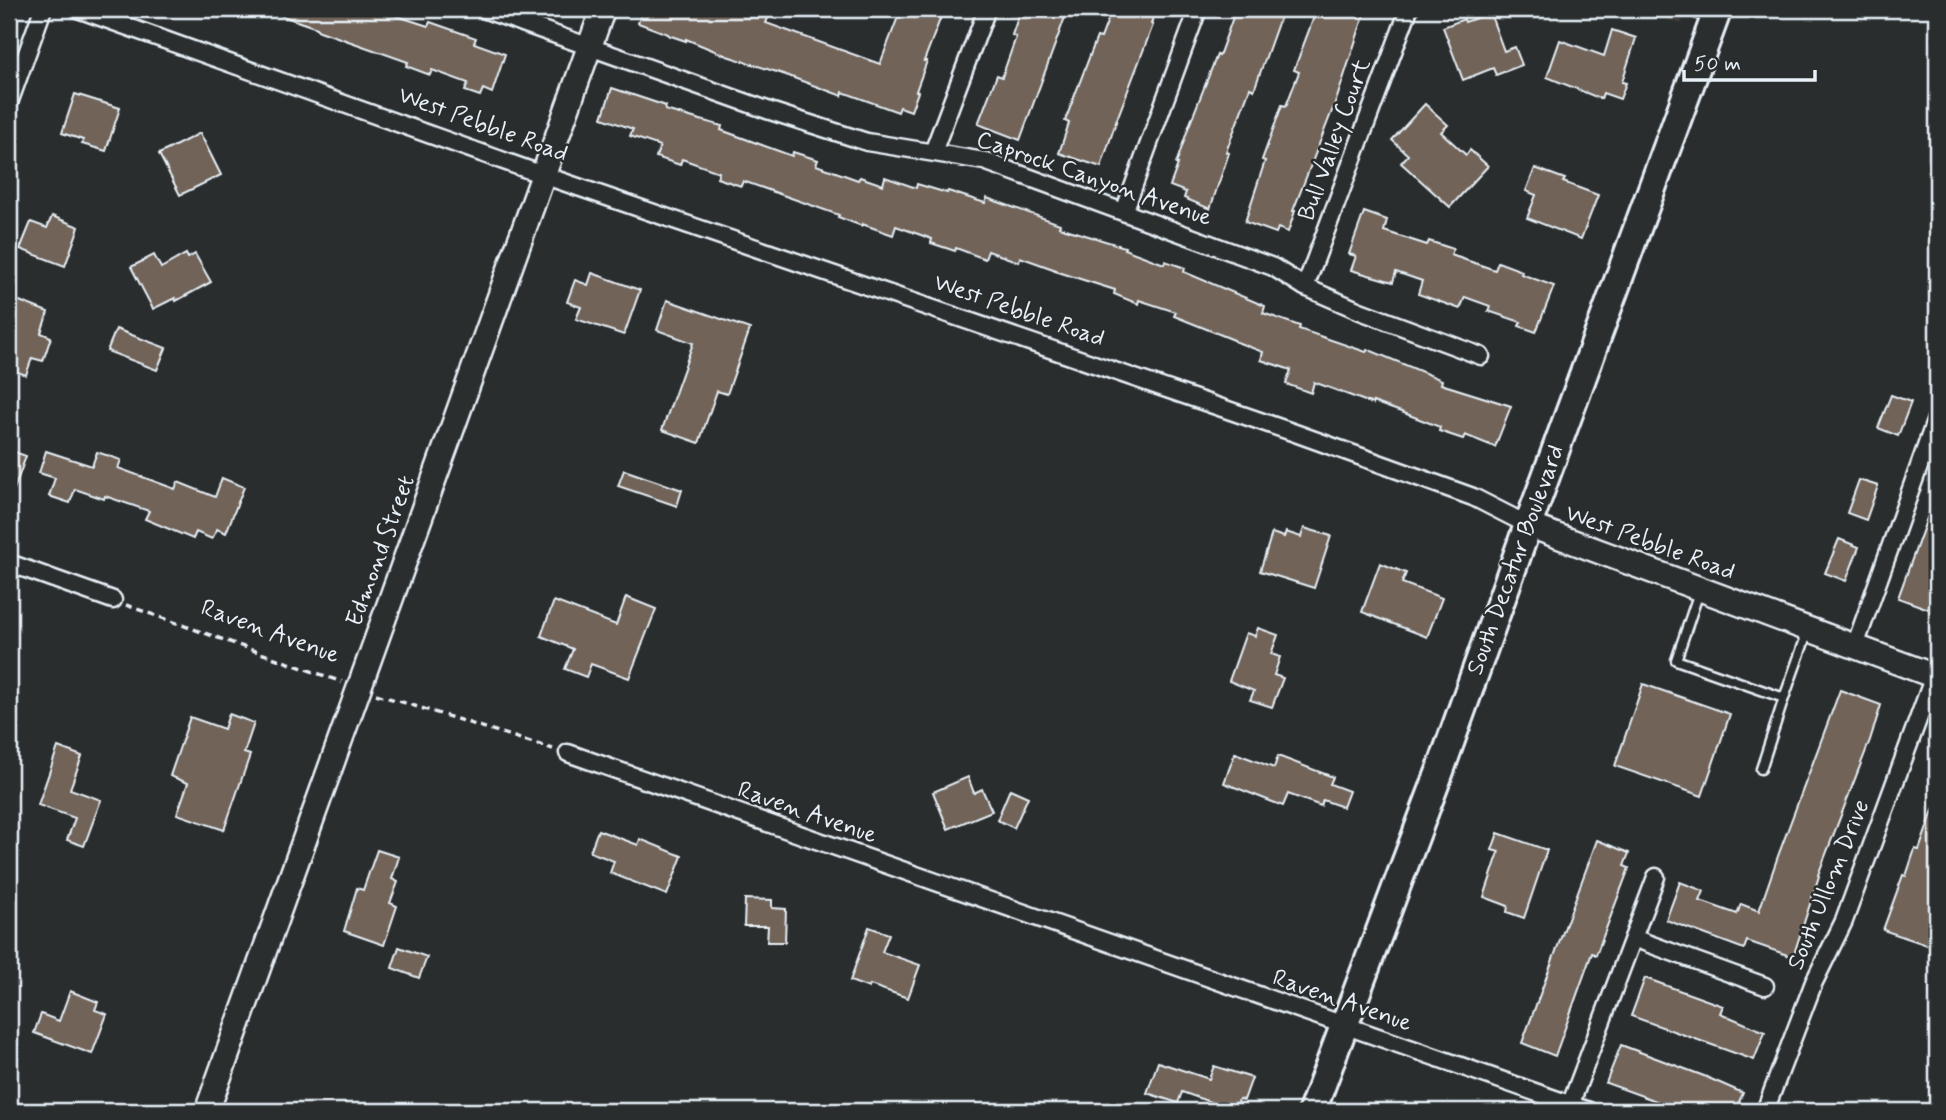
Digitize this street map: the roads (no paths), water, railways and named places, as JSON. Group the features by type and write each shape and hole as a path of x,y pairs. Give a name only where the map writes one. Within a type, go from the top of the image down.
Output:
{"main road":[{"name":"South Decatur Boulevard","path":"1312,1111 1440,771 1716,14"}],"street":[{"path":"9,103 43,9"},
{"name":"West Pebble Road","path":"78,9 543,174 1474,497 1528,526 1936,676"},
{"name":"Caprock Canyon Avenue","path":"483,9 769,111 867,142 984,161 1273,267 1305,287 1360,311 1481,356"},
{"name":"Edmond Street","path":"207,1111 603,9"},
{"path":"933,152 987,9"},
{"path":"1124,212 1198,9"},
{"name":"Bull Valley Court","path":"1305,287 1409,9"},
{"path":"1855,646 1937,416"},
{"path":"9,563 113,600"},
{"name":"South Ullom Drive","path":"1765,1111 1814,982 1844,921 1936,676"},
{"name":"Raven Avenue","path":"568,753 1570,1108 1589,1111"},
{"path":"1570,1108 1656,877"},
{"path":"1633,938 1765,986"}],"lane":[{"path":"1684,9 1716,14"},
{"path":"1699,589 1676,660 1783,698"},
{"path":"1761,769 1808,629"}]}
